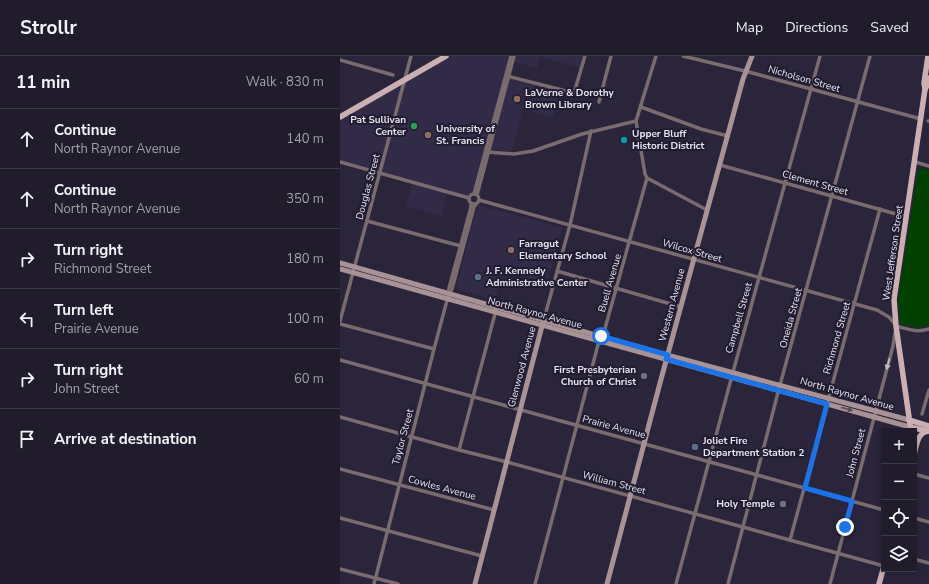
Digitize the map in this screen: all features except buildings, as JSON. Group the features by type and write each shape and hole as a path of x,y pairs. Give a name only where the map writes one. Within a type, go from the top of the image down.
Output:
{"main road":[{"path":"340,117 446,56"},
{"path":"926,92 924,83 928,68 928,56"},
{"name":"West Jefferson Street","path":"910,426 896,326 894,299 921,119 929,78"},
{"path":"910,426 929,426"},
{"path":"910,426 929,431"},
{"path":"917,444 920,434 929,431"},
{"path":"879,584 882,572"}],"street":[{"name":"Douglas Street","path":"340,322 411,56"},
{"path":"478,202 476,194 513,56"},
{"path":"507,76 574,94 585,56"},
{"path":"599,102 611,56"},
{"name":"Buell Avenue","path":"536,584 600,338 604,332 647,178 645,174 636,121 656,56"},
{"name":"Nicholson Street","path":"683,56 745,70 921,119"},
{"name":"Western Avenue","path":"607,584 680,307 745,70 752,56"},
{"name":"Campbell Street","path":"676,584 820,56"},
{"name":"Oneida Street","path":"728,584 870,56"},
{"path":"340,60 393,75"},
{"path":"641,107 700,129 728,136"},
{"path":"487,152 514,154 533,151 591,131 636,121"},
{"name":"Glenwood Avenue","path":"475,584 543,322 570,225 591,131"},
{"path":"340,162 469,198"},
{"path":"915,162 929,166"},
{"name":"Clement Street","path":"720,165 907,217"},
{"path":"647,178 707,210"},
{"path":"469,198 471,195 476,194"},
{"path":"469,198 471,203"},
{"name":"Wilcox Street","path":"471,203 478,202 570,225 806,290 883,313 889,317 896,326"},
{"name":"Taylor Street","path":"448,296 452,289 474,207 478,202"},
{"name":"Taylor Street","path":"374,584 398,484 471,203"},
{"name":"Richmond Street","path":"790,540 880,209"},
{"path":"367,221 461,246"},
{"name":"North Raynor Avenue","path":"340,263 354,270 875,414 910,426"},
{"name":"North Raynor Avenue","path":"340,269 354,270"},
{"path":"557,271 680,307"},
{"path":"459,450 496,309"},
{"path":"340,322 434,349"},
{"path":"896,326 913,331 929,329"},
{"name":"John Street","path":"830,584 893,346 896,326"},
{"name":"Prairie Avenue","path":"340,360 881,509"},
{"path":"922,414 929,390"},
{"name":"William Street","path":"340,418 563,477 881,565"},
{"name":"Cowles Avenue","path":"340,469 494,510"},
{"path":"917,475 929,478"},
{"path":"340,518 482,556"},
{"path":"917,519 929,522"},
{"path":"917,560 929,563"},
{"path":"340,569 398,584"}],"shaded area":[{"name":"University of St. Francis","path":"449,56 584,56 581,68 540,57 537,68 510,61 506,75 560,90 553,118 523,109 511,153 487,152 475,196 471,197 448,191 441,216 406,206 413,182 340,161 340,118"},
{"name":"Farragut Elementary School","path":"481,206 562,228 547,284 505,272 501,276 495,300 456,289 476,209"}],"green space":[{"path":"921,168 929,170 929,325 919,328 900,324 898,299 918,170"}],"place":[{"name":"LaVerne & Dorothy Brown Library","path":"517,99"},
{"name":"Pat Sullivan Center","path":"414,126"},
{"name":"University of St. Francis","path":"428,135"},
{"name":"Upper Bluff Historic District","path":"624,140"},
{"name":"Farragut Elementary School","path":"511,250"},
{"name":"J. F. Kennedy Administrative Center","path":"478,277"},
{"name":"First Presbyterian Church of Christ","path":"644,376"},
{"name":"Joliet Fire Department Station 2","path":"695,447"},
{"name":"Holy Temple","path":"783,504"}],"route":[{"path":"601,336 668,355 666,359 827,404 805,488 852,501 845,527"}]}
